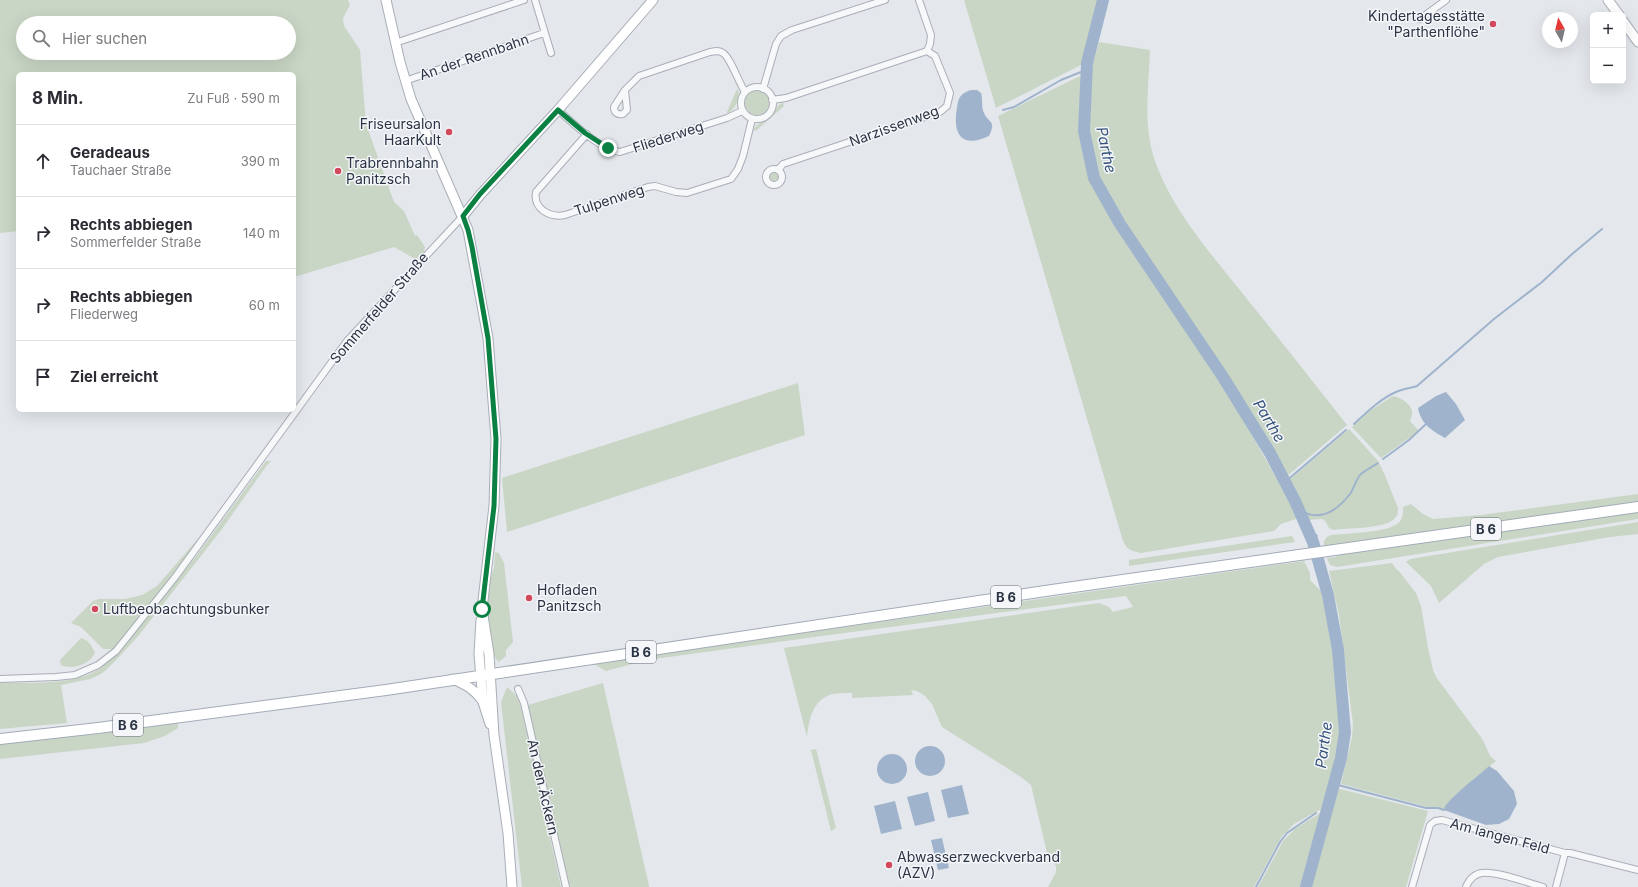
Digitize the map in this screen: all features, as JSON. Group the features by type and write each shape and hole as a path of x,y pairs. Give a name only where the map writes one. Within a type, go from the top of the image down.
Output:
{"main road":[{"name":"B 6","path":"0,739 137,723 571,663 1052,590 1638,508"}],"street":[{"path":"386,0 395,44 405,81 417,114 468,230 488,338 496,439 494,506 480,629 508,833 512,887"},
{"path":"395,44 524,0"},
{"path":"534,0 551,53"},
{"name":"Sommerfelder Straße","path":"0,679 75,675 98,665 116,651 176,576 265,456 347,341 463,216 480,194 558,110 653,0"},
{"path":"763,89 776,44 781,36 792,30 885,0"},
{"path":"772,100 786,98 927,51 930,44 931,35 919,0"},
{"path":"1420,19 1446,0"},
{"path":"1608,0 1617,12"},
{"path":"1626,25 1637,39"},
{"name":"An der Rennbahn","path":"405,81 544,33"},
{"path":"625,90 639,76 710,52 719,51 726,55 740,85 745,92"},
{"name":"Narzissenweg","path":"778,170 783,164 940,112 947,106 950,93 935,56 927,51"},
{"path":"754,88 763,89 769,94 772,100 771,110 767,115 759,120 752,119 742,111 741,100 745,92 754,88"},
{"name":"Fliederweg","path":"558,110 587,134 608,148 620,152 727,118 742,111"},
{"name":"Tulpenweg","path":"587,134 536,192 535,196 538,205 545,213 554,216 565,215 648,186 655,186 676,192 687,193 731,178 738,170 741,163 752,119"},
{"path":"483,702 486,674"},
{"path":"452,679 468,686 476,692 483,702 494,735"},
{"name":"An den Äckern","path":"518,689 524,703 566,887"},
{"name":"Am langen Feld","path":"1412,887 1430,825 1435,821 1442,820 1565,853 1570,852 1638,870"},
{"name":"Am langen Feld","path":"1556,887 1565,853"},
{"path":"1466,887 1468,882 1474,876 1481,873 1493,874 1543,887"}],"green space":[{"name":"Trabrennbahn Panitzsch","path":"0,0 348,0 350,5 343,18 344,26 360,50 366,124 394,202 404,211 415,236 417,235 425,247 424,252 414,267 346,341 296,409 349,336 417,260 394,247 296,276 296,72 16,72 16,231 0,233"},
{"path":"964,0 1099,0 1083,64 996,108"},
{"path":"1099,42 1150,50 1148,98 1149,135 1157,168 1167,188 1178,208 1205,247 1347,425 1286,477 1268,443 1116,210 1097,177 1088,127 1088,91 1092,66"},
{"path":"1080,76 1082,81 1080,97 1082,126 1085,150 1093,185 1114,222 1215,370 1299,518 1281,524 1274,531 1141,553 1130,550 1123,541 998,116"},
{"path":"738,89 737,103 727,114 736,91"},
{"path":"757,91 766,94 769,103 766,112 757,115 748,112 745,103 748,94"},
{"path":"783,102 784,106 757,130 753,131 757,125 768,119"},
{"path":"772,169 778,169 783,174 781,183 778,185 772,185 767,180 767,174"},
{"path":"798,383 805,435 507,532 502,478"},
{"path":"1393,396 1402,399 1410,406 1412,416 1410,421 1419,431 1381,458 1352,427 1371,410"},
{"name":"Trabrennbahn Panitzsch","path":"294,412 194,548 113,649 103,649 81,627 71,623 93,601 99,599 125,599 142,595 157,586 215,519"},
{"path":"1349,429 1378,461 1398,508 1398,512 1394,519 1382,525 1365,528 1333,530 1329,528 1322,519 1308,520 1288,481"},
{"path":"266,461 271,461 222,529 139,635 118,658 101,674 90,679 61,685 67,723 0,729 0,683 37,683 75,679 98,670 106,664 119,652 197,555"},
{"path":"1638,494 1638,503 1324,548 1325,540 1331,535 1375,531 1397,524 1402,519 1403,507 1411,504 1423,514 1433,519 1481,515"},
{"path":"1638,511 1638,519 1337,567 1330,565 1327,558 1336,557 1336,555"},
{"path":"1638,522 1638,534 1610,537 1498,557 1484,564 1439,603 1431,586 1406,562 1410,559"},
{"path":"1292,536 1295,542 1129,566 1129,560"},
{"path":"495,552 499,553 504,563 513,642 506,650 506,656 499,662 492,650 487,612 490,579 494,568"},
{"path":"1304,561 1310,573 1310,580 1325,595 1334,638 1341,697 1343,733 1325,807 1294,824 1282,836 1254,887 1048,887 1056,872 1056,866 1047,853 1031,785 1021,777 942,727 932,704 925,696 917,691 911,690 913,695 852,698 852,693 833,694 821,700 813,711 807,737 784,648 1099,603 1109,607 1113,612 1133,607 1126,596 647,660 606,671 592,663"},
{"path":"1392,563 1416,593 1421,606 1428,648 1436,677 1483,740 1490,756 1496,761 1455,795 1444,809 1428,807 1341,784 1352,737 1353,724 1339,615 1329,571"},
{"path":"81,638 88,642 95,653 89,661 75,667 61,665 60,660"},
{"path":"603,683 649,887 570,887 528,705"},
{"path":"507,687 517,696 521,707 561,887 522,887 501,702"},
{"path":"178,722 178,728 165,736 144,743 0,759 0,741"},
{"path":"816,749 836,828 831,831 811,750"},
{"path":"1336,788 1428,811 1406,887 1309,887"},
{"path":"1325,810 1303,887 1258,887 1283,841 1295,829"}],"water":[{"path":"971,90 977,90 981,93 983,111 992,124 989,136 975,141 969,141 960,136 957,131 956,124 959,99 964,93"},
{"path":"1446,392 1456,404 1465,420 1445,438 1427,426 1419,414 1418,408 1436,396"},
{"path":"930,746 941,750 945,761 941,772 930,776 919,772 915,761 919,750"},
{"path":"892,754 903,758 907,769 903,780 892,784 881,780 877,769 881,758"},
{"path":"1489,766 1497,771 1514,791 1517,804 1509,819 1499,824 1486,825 1444,810 1456,794"},
{"path":"962,785 969,814 948,818 941,790"},
{"path":"928,792 935,821 915,826 907,797"},
{"path":"895,801 902,829 881,834 874,806"},
{"path":"942,838 949,868 938,870 931,840"}],"waterway":[{"name":"Parthe","path":"1103,0 1087,63 1084,131 1094,178 1120,224 1223,377 1270,453 1295,501 1313,542 1328,595 1338,650 1345,732 1341,758 1306,887"},
{"path":"1003,110 1014,107 1061,80 1086,70"},
{"path":"1354,424 1385,398 1399,391 1417,386 1494,319 1542,282 1602,229"},
{"path":"1383,459 1409,440 1426,424"},
{"path":"1285,482 1346,430"},
{"path":"1298,509 1313,515 1327,514 1345,500 1350,494 1360,475 1378,463"},
{"name":"Parthe","path":"1307,528 1317,536"},
{"path":"1334,784 1426,808 1438,808 1444,810"},
{"name":"Parthe","path":"1323,809 1328,807"},
{"path":"1256,887 1280,842 1287,833 1316,813"}],"place":[{"name":"Kindertagesstätte \"Parthenflöhe\"","path":"1493,24"},
{"name":"Friseursalon HaarKult","path":"449,132"},
{"name":"Trabrennbahn Panitzsch","path":"338,171"},
{"name":"Hofladen Panitzsch","path":"529,598"},
{"name":"Luftbeobachtungsbunker","path":"95,609"},
{"name":"Abwasserzweckverband (AZV)","path":"889,865"}],"route":[{"path":"482,609 494,506 496,439 488,338 476,266 468,230 463,216 480,194 558,110 585,133 608,148"}]}
